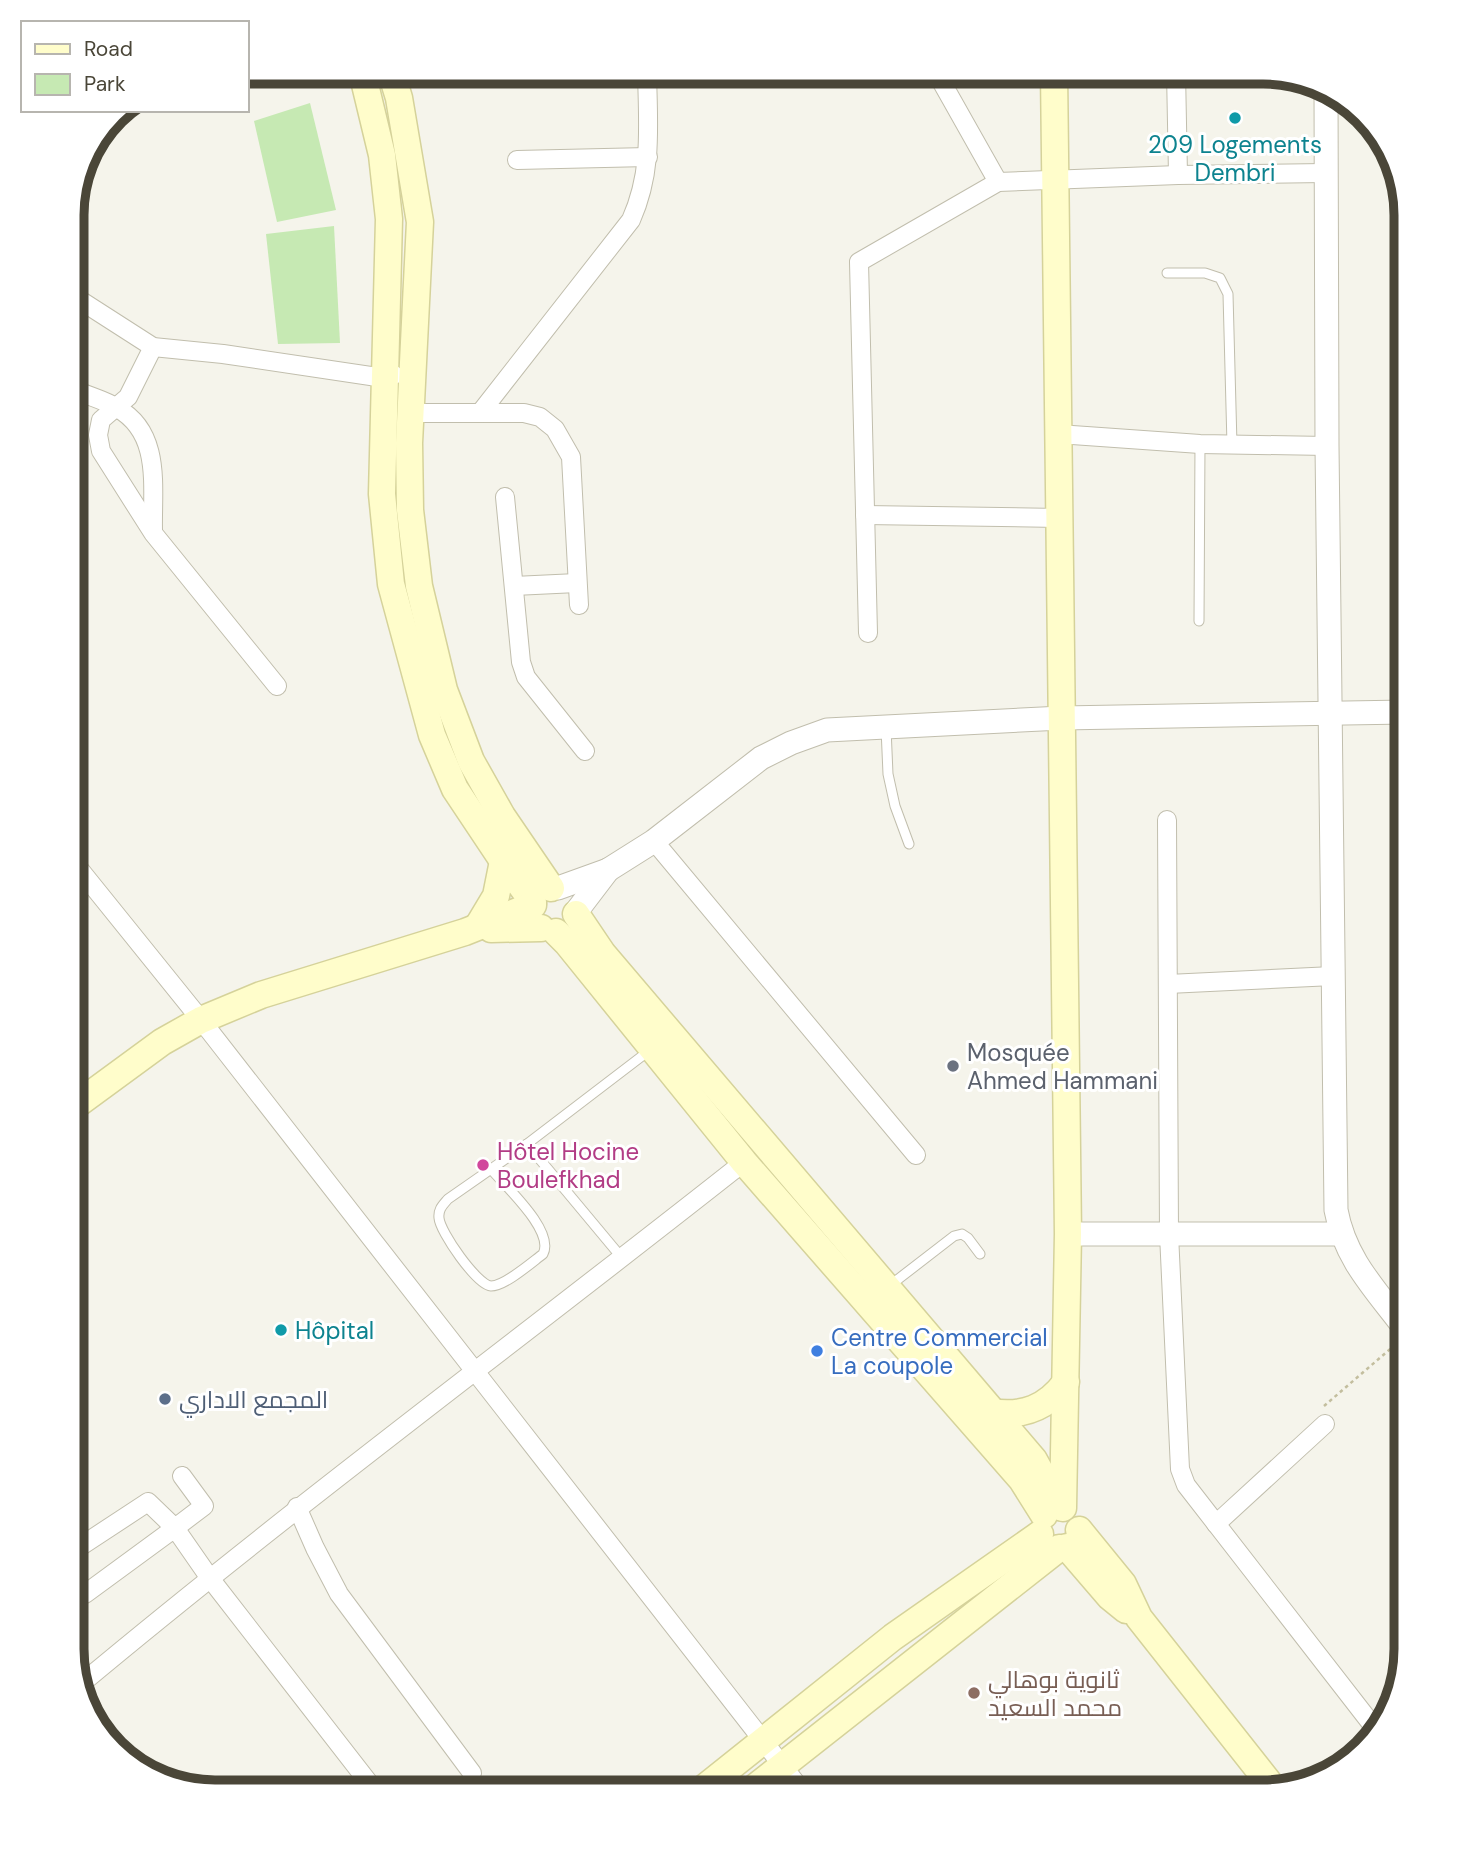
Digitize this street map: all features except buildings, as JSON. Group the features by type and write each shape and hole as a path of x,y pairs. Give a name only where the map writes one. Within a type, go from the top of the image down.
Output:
{"main road":[{"path":"365,84 382,155 389,219 382,494 391,584 432,735 455,789 503,861 545,907 570,926 576,913"},
{"path":"395,84 419,222 410,413 410,510 416,561 433,651 456,726 480,778 517,838 545,907 567,943 744,1162 1022,1480 1059,1527 1123,1584 1139,1618 1267,1780"},
{"path":"765,1780 1059,1527 1066,1382 1068,1234 1054,84"},
{"path":"471,929 496,896 503,861"},
{"path":"84,1099 162,1042 201,1020 261,995 545,907"},
{"path":"576,913 603,954 1039,1466 1059,1527"},
{"path":"991,1412 1028,1412 1050,1400 1066,1382"},
{"path":"714,1780 893,1637 1059,1527"}],"street":[{"path":"480,413 631,220 642,197 648,157 647,84"},
{"path":"943,84 998,182"},
{"path":"1176,84 1178,175"},
{"path":"1326,101 1336,1210 1350,1255 1394,1326"},
{"path":"517,160 648,157"},
{"path":"868,633 859,262 998,182 1325,173"},
{"path":"84,303 153,347 223,354 384,378 413,369"},
{"path":"153,347 128,397 102,420 98,435 101,452 153,533 278,686"},
{"path":"84,393 117,408 135,421 145,436 151,453 153,533"},
{"path":"410,413 524,413 540,417 555,429 572,457 579,605"},
{"path":"1058,434 1200,444 1327,446"},
{"path":"505,497 521,662 526,677 585,751"},
{"path":"865,515 1059,518"},
{"path":"514,586 577,583"},
{"path":"545,907 654,841 761,758 827,730 1062,718 1394,712"},
{"path":"1167,820 1169,1234 1180,1469 1186,1485 1371,1723"},
{"path":"654,841 916,1155"},
{"path":"576,913 608,870"},
{"path":"84,875 201,1020 794,1780"},
{"path":"1168,984 1333,976"},
{"path":"87,1679 297,1507 744,1162"},
{"path":"1068,1234 1342,1234"},
{"path":"1216,1524 1325,1424"},
{"path":"84,1594 204,1506 182,1476"},
{"path":"84,1544 148,1502 175,1528 209,1577 367,1780"},
{"path":"297,1507 339,1594 472,1773"}],"lane":[{"path":"1167,273 1205,273 1220,278 1228,294 1232,444"},
{"path":"1199,621 1200,444"},
{"path":"886,726 888,774 895,806 909,844"},
{"path":"491,1169 534,1220 545,1239 546,1249 506,1281 494,1286 476,1277 442,1231 438,1219 439,1209 449,1199 491,1169 527,1144 651,1049"},
{"path":"527,1144 623,1258"},
{"path":"887,1288 954,1236 962,1234 968,1238 980,1254"}],"path":[{"path":"1325,1424 1320,1410 1394,1343"}],"green space":[{"path":"310,103 336,210 277,222 254,121"},
{"path":"334,226 340,343 278,344 266,234"}],"place":[{"name":"209 Logements Dembri","path":"1235,118"},
{"name":"Mosquée Ahmed Hammani","path":"953,1066"},
{"name":"Hôtel Hocine Boulefkhad","path":"483,1165"},
{"name":"Hôpital","path":"281,1330"},
{"name":"Centre Commercial La coupole","path":"817,1351"},
{"name":"المجمع الاداري","path":"165,1399"},
{"name":"ثانوية بوهالي محمد السعيد","path":"974,1693"}]}
